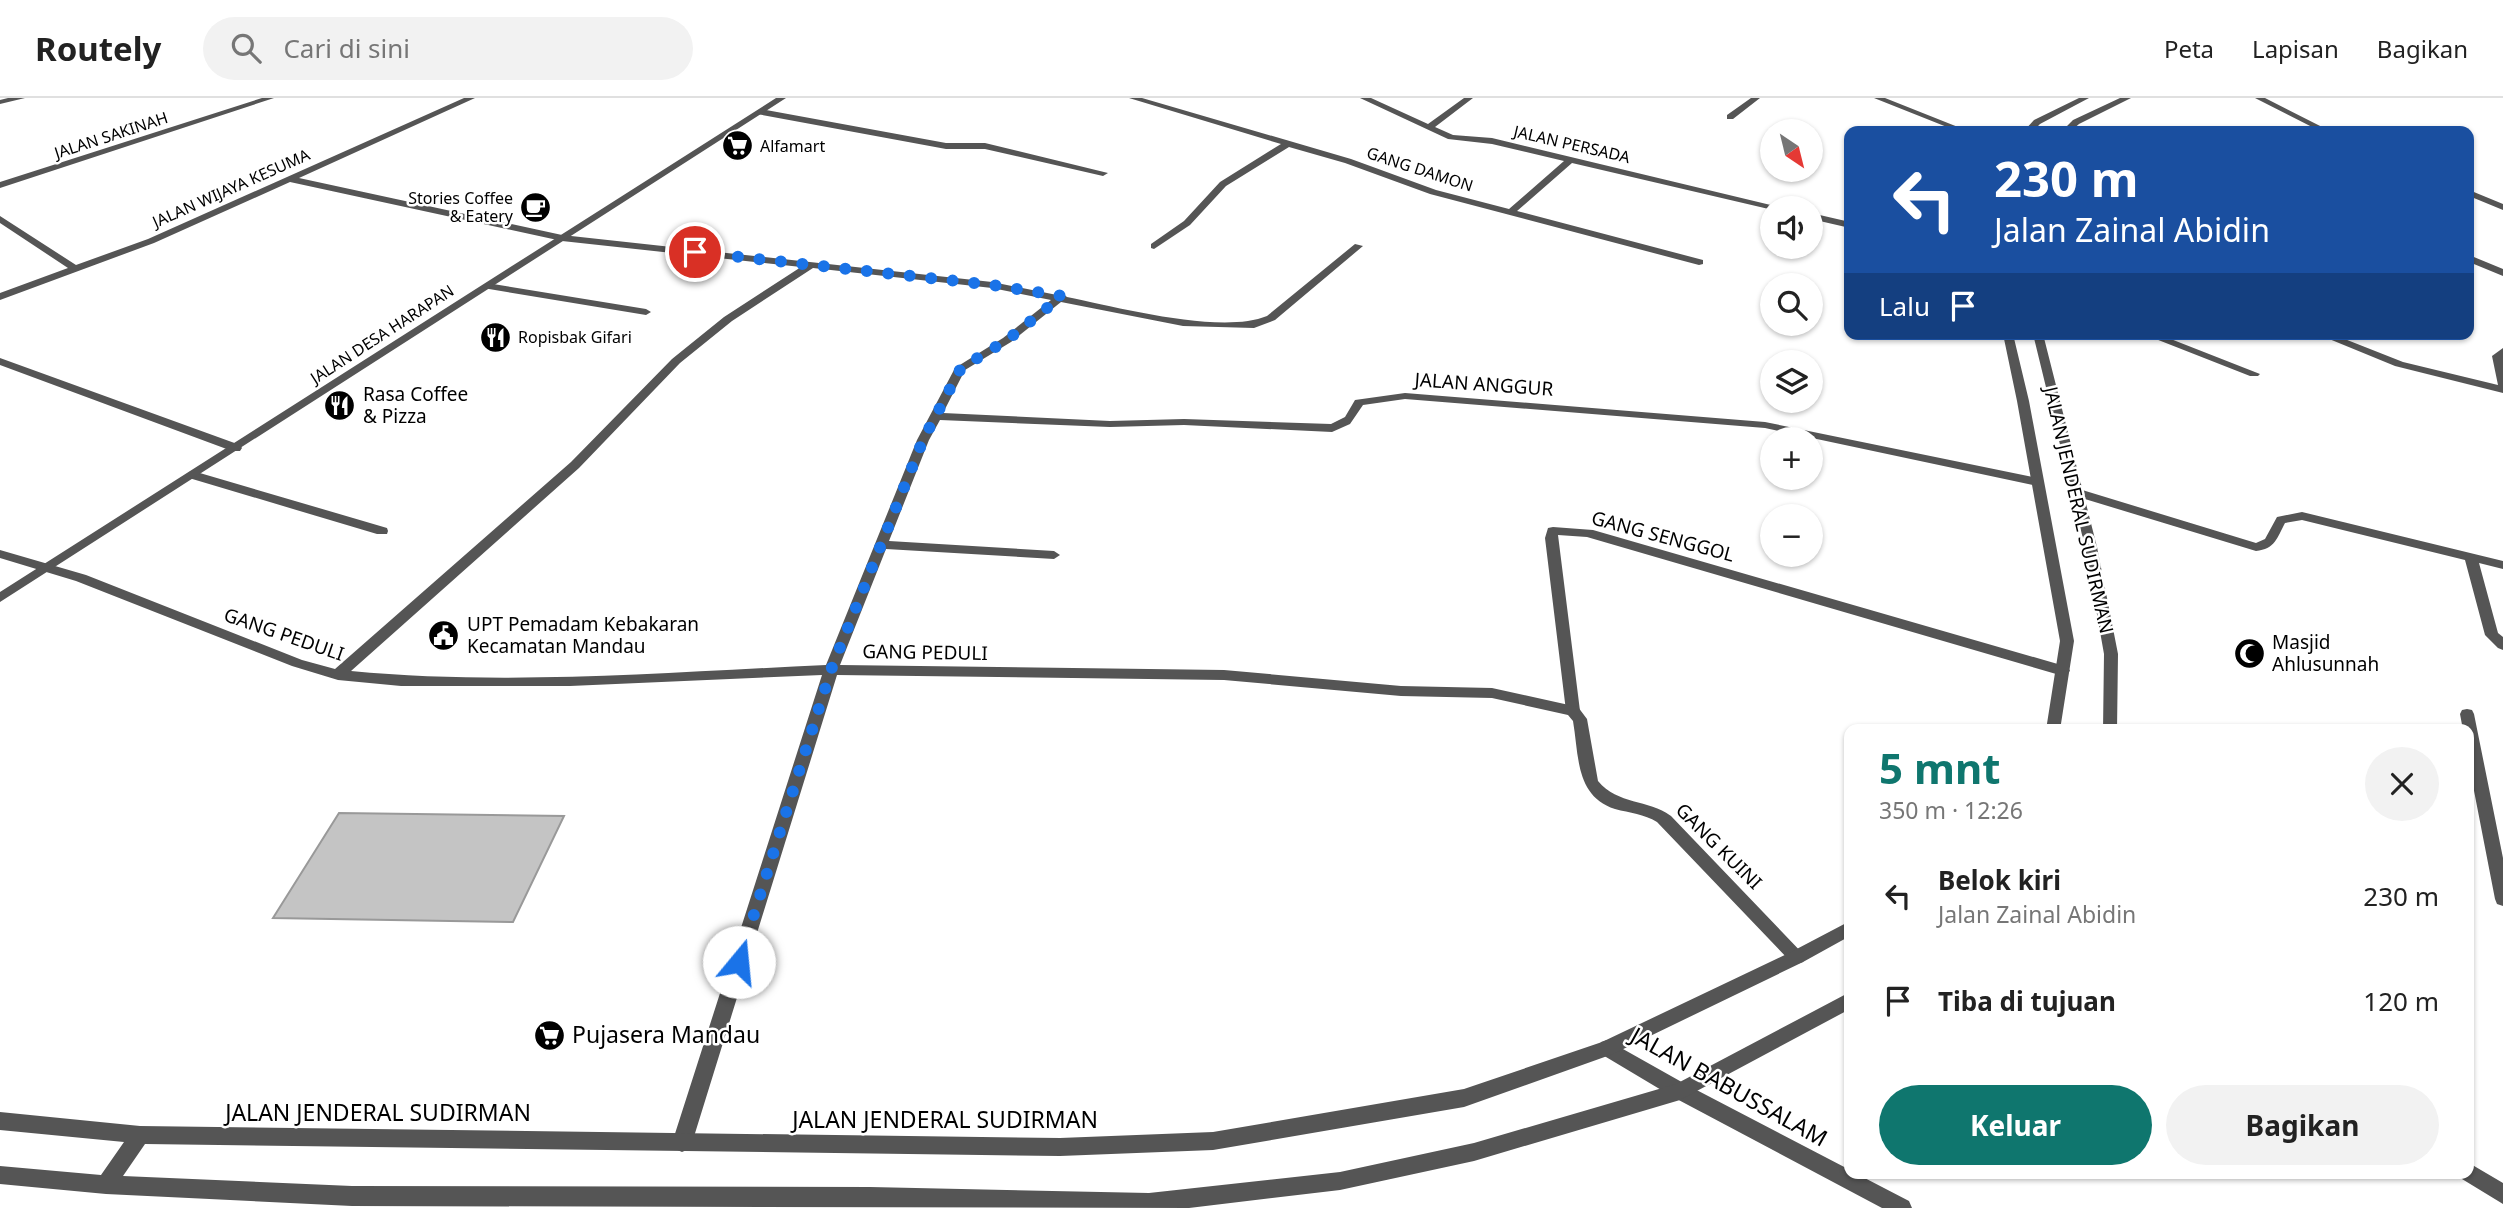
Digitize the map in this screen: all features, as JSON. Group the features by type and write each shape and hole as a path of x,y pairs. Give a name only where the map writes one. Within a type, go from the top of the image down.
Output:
{"street":[{"path":"0,103 21,98"},
{"name":"JALAN SAKINAH","path":"0,185 270,98"},
{"name":"JALAN DESA HARAPAN","path":"0,598 782,98"},
{"name":"GANG DAMON","path":"1133,98 1289,143 1433,192 1699,262"},
{"name":"JALAN PERSADA","path":"1364,98 1462,140 1492,141 1760,204"},
{"path":"1429,128 1469,98"},
{"path":"1730,117 1756,98"},
{"path":"1878,98 1951,126"},
{"path":"2034,126 2085,98"},
{"path":"2075,126 2127,98"},
{"path":"2259,98 2316,126"},
{"name":"JALAN WIJAYA KESUMA","path":"0,297 151,241 462,99"},
{"path":"760,112 946,146 985,146 1103,173"},
{"path":"1154,246 1187,223 1223,184 1289,143"},
{"path":"1511,212 1570,160"},
{"path":"289,179 562,238 992,285 1062,296 1183,323 1254,325 1283,310 1358,246"},
{"path":"2474,195 2503,207"},
{"path":"0,219 77,270"},
{"path":"1823,219 1844,224"},
{"path":"2474,260 2503,273"},
{"path":"338,675 575,465 676,361 728,319 813,264"},
{"path":"487,286 646,312"},
{"path":"682,1143 831,670 936,415 961,368 1007,340 1062,296"},
{"name":"JALAN JENDERAL SUDIRMAN","path":"2008,340 2067,641 2054,724"},
{"name":"JALAN JENDERAL SUDIRMAN","path":"2040,340 2078,493 2111,654 2110,724"},
{"path":"2164,340 2254,373"},
{"path":"2337,340 2399,364 2503,387"},
{"path":"2503,351 2497,356 2496,365 2503,387"},
{"path":"0,361 236,447"},
{"name":"JALAN ANGGUR","path":"936,415 1110,424 1184,422 1332,428 1345,425 1353,418 1359,402 1405,396 1765,425 2038,482"},
{"path":"193,475 382,531"},
{"path":"2078,493 2256,547 2264,547 2272,542 2281,520 2302,516 2503,565"},
{"name":"GANG SENGGOL","path":"1573,711 1551,538 1553,531 1588,533 2063,671"},
{"path":"881,545 1054,555"},
{"name":"GANG PEDULI","path":"0,554 81,578 297,663 338,675 401,681 570,681 831,670 1224,675 1401,691 1492,693 1573,711"},
{"path":"2472,557 2492,635 2503,645"},
{"name":"GANG KUINI","path":"1573,711 1580,719 1591,783 1597,791 1622,807 1655,813 1676,830 1797,957"},
{"path":"2467,715 2469,724"},
{"path":"2474,751 2503,900"},
{"name":"JALAN JENDERAL SUDIRMAN","path":"0,1121 140,1135 1060,1147 1213,1141 1464,1098 1607,1048 1797,957 1844,931"},
{"path":"0,1175 349,1202 870,1197 1149,1203 1353,1178 1474,1152 1680,1091 1844,1003"},
{"name":"JALAN BABUSSALAM","path":"1607,1048 1680,1091 1844,1177"},
{"path":"106,1185 140,1135"},
{"path":"2474,1175 2503,1194"},
{"name":"JALAN BABUSSALAM","path":"1847,1179 1902,1208"}],"building":[{"path":"339,813 564,816 513,922 273,918"}],"place":[{"name":"Alfamart","path":"737,146"},
{"name":"Stories Coffee & Eatery","path":"536,207"},
{"name":"Ropisbak Gifari","path":"495,337"},
{"name":"Rasa Coffee & Pizza","path":"340,405"},
{"name":"UPT Pemadam Kebakaran Kecamatan Mandau","path":"444,635"},
{"name":"Masjid Ahlusunnah","path":"2249,653"},
{"name":"Pujasera Mandau","path":"549,1035"}],"route":[{"path":"695,252 992,285 1062,296 1007,340 961,368 923,440 831,670 739,962"}]}
